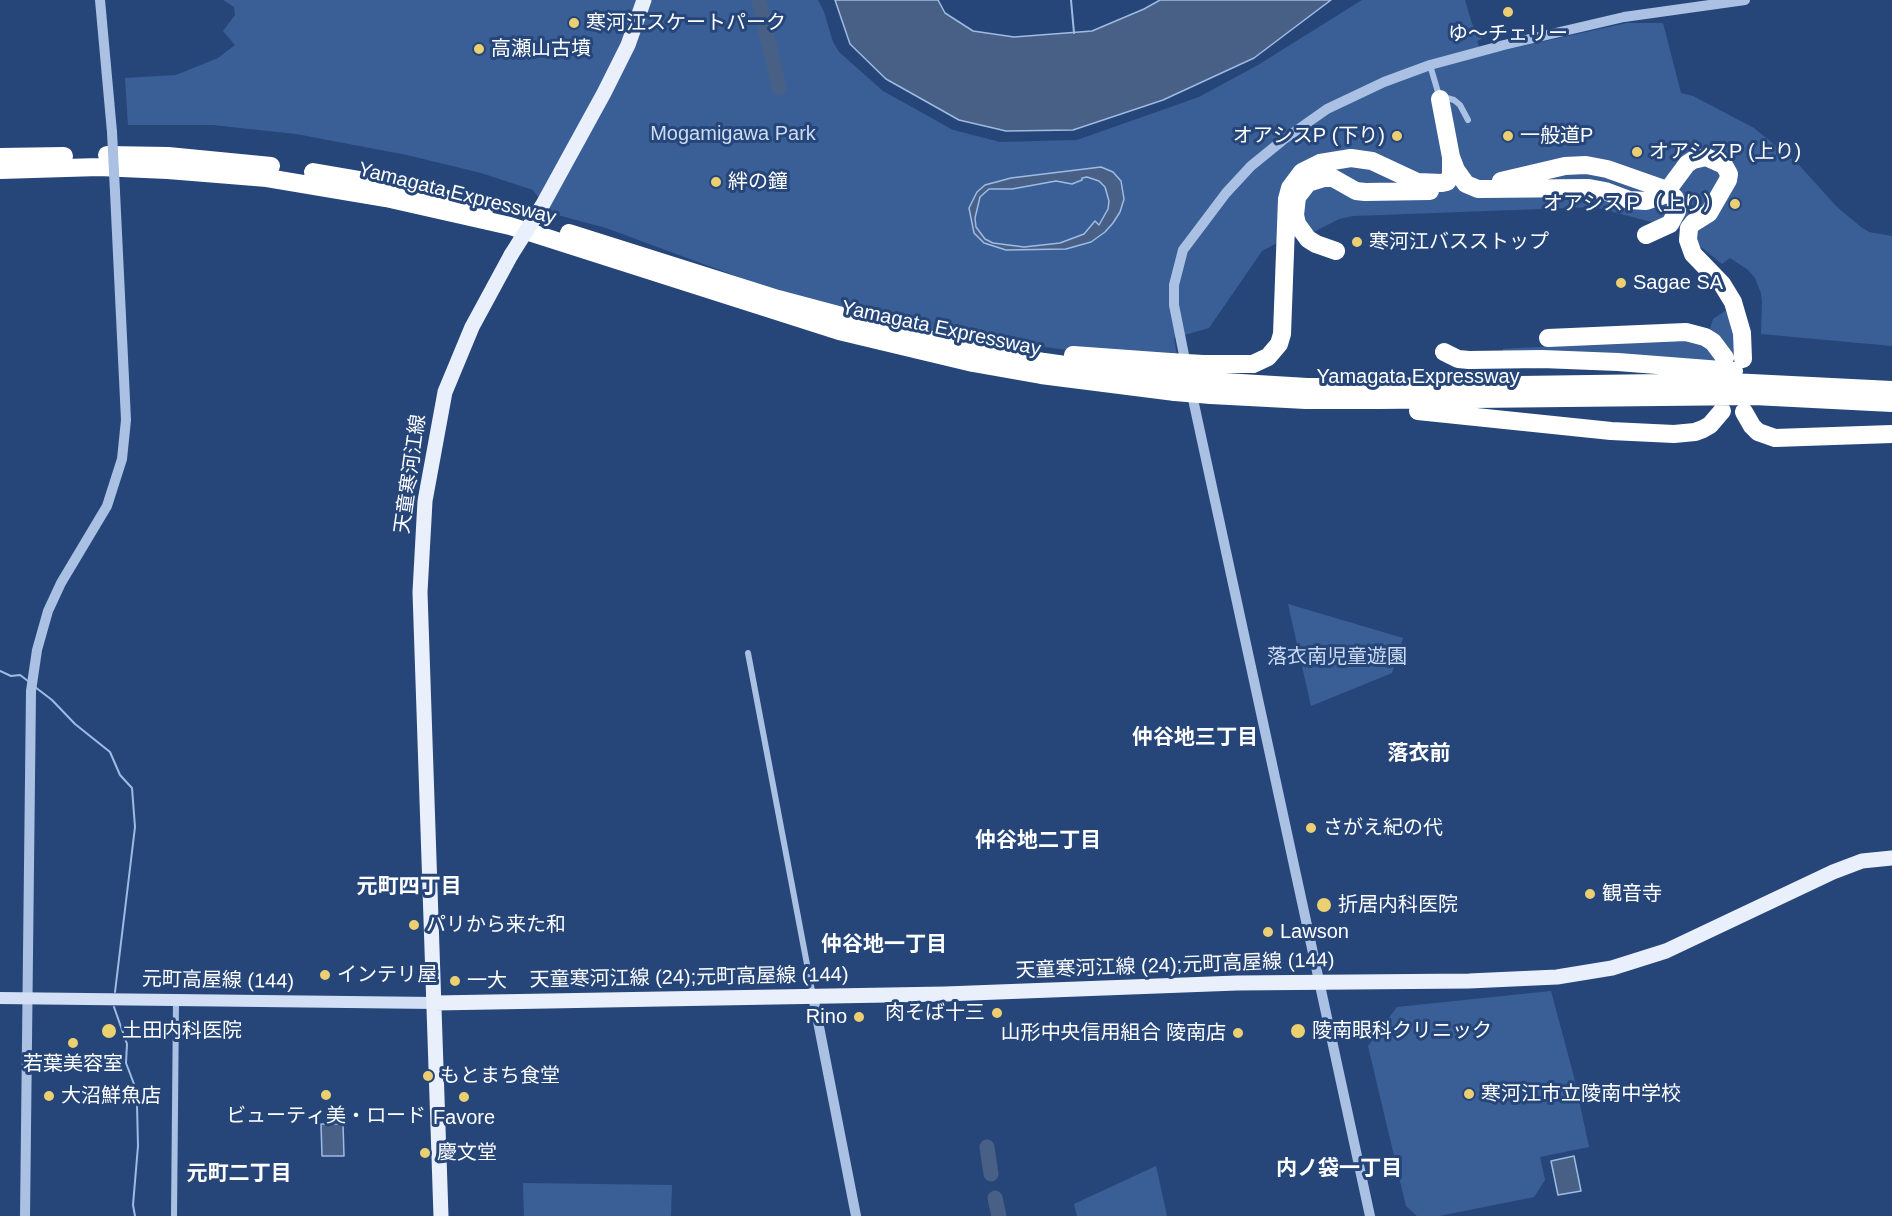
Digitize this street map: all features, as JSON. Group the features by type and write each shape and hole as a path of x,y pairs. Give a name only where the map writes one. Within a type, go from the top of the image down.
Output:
{"highway":[{"path":"1336,251 1316,244 1297,224 1295,215 1297,197 1308,183 1333,178 1356,191 1445,191 1455,188 1462,180 1464,168 1440,99"},
{"path":"1208,380 1268,357 1279,344 1283,324 1287,200 1290,188 1302,172 1320,163 1351,158 1372,161 1417,182 1447,182 1451,175 1451,157 1440,99"},
{"path":"1455,139 1471,172 1481,180 1508,180 1565,166 1586,165 1607,169 1668,192 1675,198 1677,205 1675,218 1663,229 1646,235"},
{"name":"Yamagata Expressway","path":"0,157 168,156 266,165 388,185 515,216 814,317"},
{"path":"1451,157 1462,180 1470,187 1478,189 1589,188 1638,201 1656,199 1668,192 1687,164 1699,158 1706,156 1724,165 1727,169 1728,180 1709,213 1693,223 1688,233 1693,254 1722,284 1733,302 1742,333 1734,359 1705,337 1686,332 1548,338"},
{"name":"Yamagata Expressway","path":"0,170 99,167 168,170 267,178 353,192 510,226 814,317 985,365 1096,383 1173,377"},
{"name":"Yamagata Expressway","path":"838,323 1044,362 1128,374 1306,387 1731,382 1892,390"},
{"path":"1444,352 1458,359 1469,360 1618,362 1892,384"},
{"path":"1208,380 1257,403 1439,412 1577,428 1662,434 1686,434 1703,429 1710,425 1722,411"},
{"name":"Yamagata Expressway","path":"1208,380 1296,399 1754,396 1892,403"},
{"path":"1744,412 1758,432 1775,438 1892,434"}],"main road":[{"name":"天童寒河江線","path":"441,1216 420,592 425,501 445,392 472,327 604,93 628,45 644,0"},
{"name":"天童寒河江線 (24);元町高屋線 (144)","path":"435,1003 724,1000 1318,981 1469,981 1557,977 1612,968 1666,951 1852,865 1862,861 1892,858"},
{"name":"元町高屋線 (144)","path":"0,998 435,1003"}],"street":[{"path":"25,1216 32,678 37,650 52,601 107,506 122,459 126,420 112,132 100,0"},
{"path":"1370,1216 1196,416 1174,305 1174,285 1183,250 1226,193 1251,166 1327,109 1384,82 1430,65 1624,16 1745,0"},
{"path":"1430,65 1440,99 1454,100 1460,105 1467,120"},
{"path":"748,653 856,1216"},
{"path":"174,1216 176,1000"}],"green space":[{"name":"Mogamigawa Park","path":"223,0 818,0 833,42 839,52 883,91 953,130 1000,142 1077,140 1199,97 1258,65 1362,0 1465,0 1472,24 1482,39 1477,41 1482,55 1627,23 1663,23 1681,93 1693,96 1754,128 1798,164 1837,207 1861,227 1869,232 1892,236 1892,346 1761,334 1761,293 1755,278 1747,269 1730,258 1722,264 1679,229 1594,207 1353,216 1339,219 1312,233 1275,244 1262,251 1209,328 1174,338 1177,356 1082,352 887,323 747,280 606,228 550,213 533,190 481,173 407,155 296,134 213,125 128,125 125,78 176,75 218,58 235,45 223,31 235,15 234,7"},
{"path":"1725,311 1732,314 1735,364 1732,363 1710,329 1713,319"},
{"path":"1700,339 1720,363 1503,353 1503,349"},
{"name":"落衣南児童遊園","path":"1288,604 1403,638 1392,673 1311,706"},
{"name":"寒河江市立陵南中学校","path":"1551,991 1574,1077 1589,1147 1540,1157 1545,1180 1534,1197 1439,1216 1417,1216 1406,1206 1368,1046 1397,1007"},
{"path":"1156,1166 1167,1216 1077,1216 1074,1204"},
{"path":"523,1183 672,1185 671,1216 524,1216"}],"shaded area":[{"path":"835,0 938,0 945,13 973,31 1014,37 1092,31 1160,0 1331,0 1254,58 1163,100 1073,130 1006,131 959,120 886,79 850,44"},
{"path":"1101,167 1113,172 1121,181 1124,199 1113,223 1091,242 1066,249 1006,250 984,243 974,233 969,208 977,192 985,185 1011,178","holes":["1087,177 1099,181 1105,187 1109,201 1108,209 1099,225 1095,221 1084,234 1060,243 1024,247 993,243 985,239 976,227 975,218 980,197 989,189 1012,189 1056,181 1072,184"]},
{"path":"321,1124 343,1124 344,1156 322,1156"},
{"path":"1574,1156 1581,1191 1558,1195 1551,1161"}],"waterway":[{"path":"759,0 779,88"},
{"path":"1071,0 1074,33"},
{"path":"0,671 11,676 20,675 28,681"},
{"path":"35,687 110,752 120,775 132,788 135,827 115,992"},
{"path":"114,1007 127,1044 126,1063 134,1084 137,1105 138,1146 133,1205 135,1216"},
{"path":"987,1147 991,1174"},
{"path":"995,1198 999,1216"}],"place":[{"name":"ゆ～チェリー","path":"1508,12"},
{"name":"寒河江スケートパーク","path":"574,23"},
{"name":"高瀬山古墳","path":"479,49"},
{"name":"オアシスP (下り)","path":"1397,136"},
{"name":"一般道P","path":"1508,136"},
{"name":"オアシスP (上り)","path":"1637,152"},
{"name":"絆の鐘","path":"716,182"},
{"name":"オアシスＰ（上り）","path":"1735,204"},
{"name":"寒河江バスストップ","path":"1357,242"},
{"name":"Sagae SA","path":"1621,283"},
{"name":"さがえ紀の代","path":"1311,828"},
{"name":"観音寺","path":"1590,894"},
{"name":"折居内科医院","path":"1324,905"},
{"name":"パリから来た和","path":"414,925"},
{"name":"Lawson","path":"1268,932"},
{"name":"インテリ屋","path":"325,975"},
{"name":"一大","path":"455,981"},
{"name":"肉そば十三","path":"997,1013"},
{"name":"Rino","path":"859,1017"},
{"name":"土田内科医院","path":"109,1031"},
{"name":"陵南眼科クリニック","path":"1298,1031"},
{"name":"山形中央信用組合 陵南店","path":"1238,1033"},
{"name":"若葉美容室","path":"73,1043"},
{"name":"もとまち食堂","path":"428,1076"},
{"name":"寒河江市立陵南中学校","path":"1469,1094"},
{"name":"ビューティ美・ロード","path":"326,1095"},
{"name":"大沼鮮魚店","path":"49,1096"},
{"name":"Favore","path":"464,1097"},
{"name":"慶文堂","path":"425,1153"}],"district":[{"name":"仲谷地三丁目","path":"1195,738"},
{"name":"落衣前","path":"1419,754"},
{"name":"仲谷地二丁目","path":"1038,841"},
{"name":"元町四丁目","path":"409,887"},
{"name":"仲谷地一丁目","path":"884,945"},
{"name":"内ノ袋一丁目","path":"1339,1169"},
{"name":"元町二丁目","path":"239,1174"}]}
